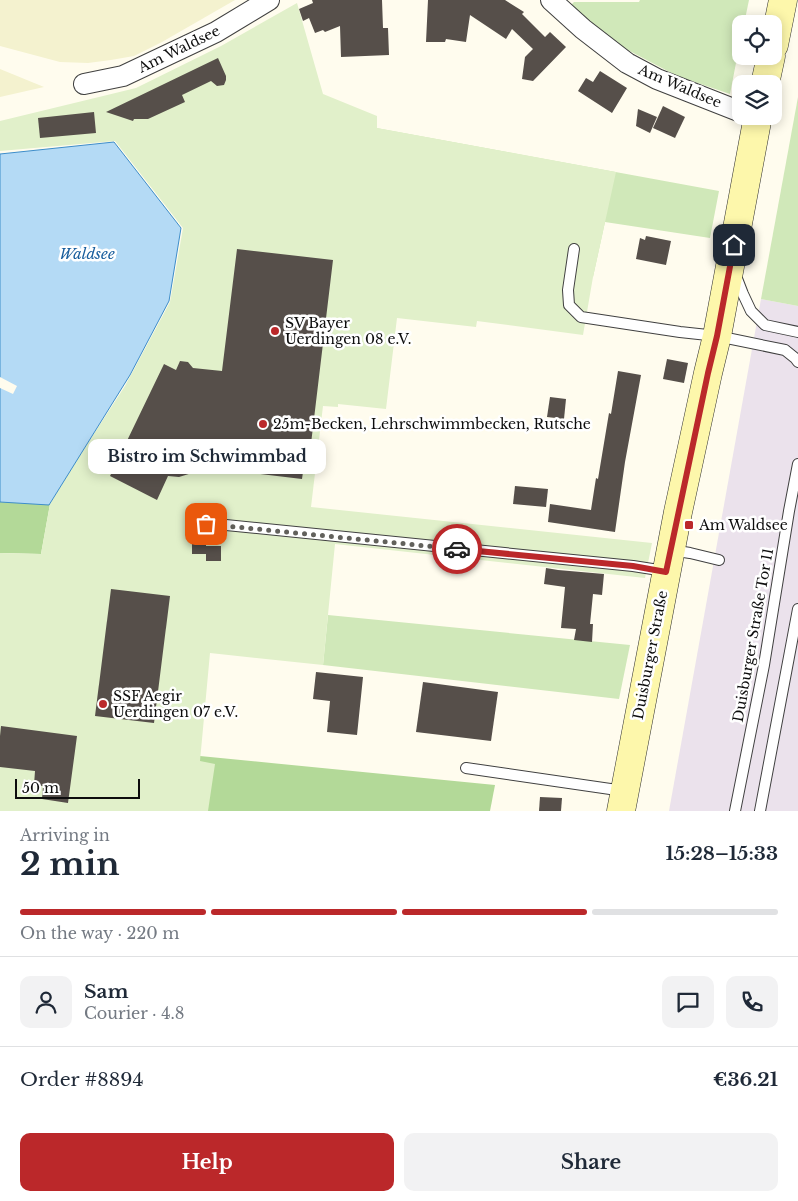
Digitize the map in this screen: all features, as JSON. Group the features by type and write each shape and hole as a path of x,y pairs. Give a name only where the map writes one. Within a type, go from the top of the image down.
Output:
{"main road":[{"path":"780,15 783,0"},
{"name":"Duisburger Straße","path":"622,801 669,561 717,336 731,263 752,125"}],"street":[{"name":"Am Waldsee","path":"84,84 122,76 216,32 269,0"},
{"name":"Am Waldsee","path":"551,0 582,28 626,63 657,79 732,108"}],"lane":[{"path":"574,249 568,290 569,305 581,317 717,336 785,350 798,362"},
{"path":"731,263 742,294 751,311 765,325 798,332"},
{"name":"Duisburger Straße Tor 11","path":"735,811 764,665 798,464"},
{"path":"206,524 633,566 669,561 690,552 719,560"},
{"path":"760,811 798,609"},
{"path":"466,768 622,801"}],"shaded area":[{"path":"0,0 235,0 134,56 88,63 60,62 0,46"},
{"path":"0,69 44,87 0,97"},
{"path":"761,299 798,306 798,811 669,811"}],"green space":[{"path":"640,0 749,0 746,15 732,15 732,65 736,65 734,75 732,75 730,94 677,76 624,48 570,6 574,2 639,2"},
{"name":"SV Bayer Uerdingen 08 e.V.","path":"297,3 323,94 377,116 377,128 616,172 593,277 583,335 477,321 476,327 397,318 386,409 338,404 338,407 323,406 311,507 652,543 645,578 335,544 323,665 210,653 200,761 215,764 208,811 0,811 0,553 41,554 50,504 125,386 170,302 183,228 115,141 0,151 0,121 136,88 221,46"},
{"path":"798,97 798,306 761,299"},
{"path":"338,121 719,191 710,238 605,222 593,277"},
{"path":"0,501 50,504 41,554 0,553"},
{"path":"328,615 630,645 619,699 323,665"},
{"path":"200,756 495,785 490,811 208,811 199,761"}],"water":[{"name":"Waldsee","path":"114,142 181,228 169,301 130,375 49,505 0,502 0,154"}],"pier":[{"path":"0,377 17,386 13,394 0,388"}],"building":[{"path":"312,0 382,0 383,28 388,28 389,55 341,57 340,26 325,32 323,30 315,33 309,18 303,21 299,9 313,3"},
{"path":"428,0 505,0 524,12 522,14 545,37 550,32 566,47 533,81 522,79 525,57 533,49 512,29 506,39 470,15 466,42 446,39 445,42 426,42"},
{"path":"218,58 226,76 224,85 217,86 211,81 182,95 185,102 148,119 134,119 133,121 106,112"},
{"path":"600,71 627,88 612,113 578,91 586,78 593,82"},
{"path":"663,106 685,117 675,138 653,128"},
{"path":"638,109 657,117 650,133 636,126"},
{"path":"94,112 96,133 40,138 38,118"},
{"path":"646,236 671,241 666,265 636,259 640,238 645,240"},
{"path":"237,249 333,260 310,452 306,451 302,479 220,469 222,450 192,473 179,477 168,476 157,500 110,476 164,364 176,370 180,361 188,362 193,368 222,371"},
{"path":"667,359 688,363 684,383 663,379"},
{"path":"618,371 641,375 625,462 615,532 548,522 550,504 591,510"},
{"path":"550,397 566,399 564,419 547,417"},
{"path":"515,486 548,489 546,507 513,504"},
{"path":"192,539 206,539 206,554 192,554"},
{"path":"206,546 221,546 221,561 206,561"},
{"path":"546,568 604,574 602,595 593,594 590,624 593,624 592,642 574,640 576,629 561,628 565,587 544,584"},
{"path":"111,589 170,596 154,723 95,716"},
{"path":"316,672 363,677 357,735 327,732 330,701 313,699"},
{"path":"423,682 498,692 491,741 416,732"},
{"path":"1,726 77,736 68,803 42,799 43,786 34,785 35,771 0,767"},
{"path":"540,797 562,798 561,811 539,811"}],"way so far":[{"path":"206,524 457,549"}],"place":[{"name":"SV Bayer Uerdingen 08 e.V.","path":"275,331"},
{"name":"25m-Becken, Lehrschwimmbecken, Rutsche","path":"263,424"},
{"name":"Bistro im Schwimmbad","path":"206,524"},
{"name":"Am Waldsee","path":"689,525"},
{"name":"SSF Aegir Uerdingen 07 e.V.","path":"103,704"}],"route":[{"path":"457,549 633,566 666,572 717,336 734,245"}]}
